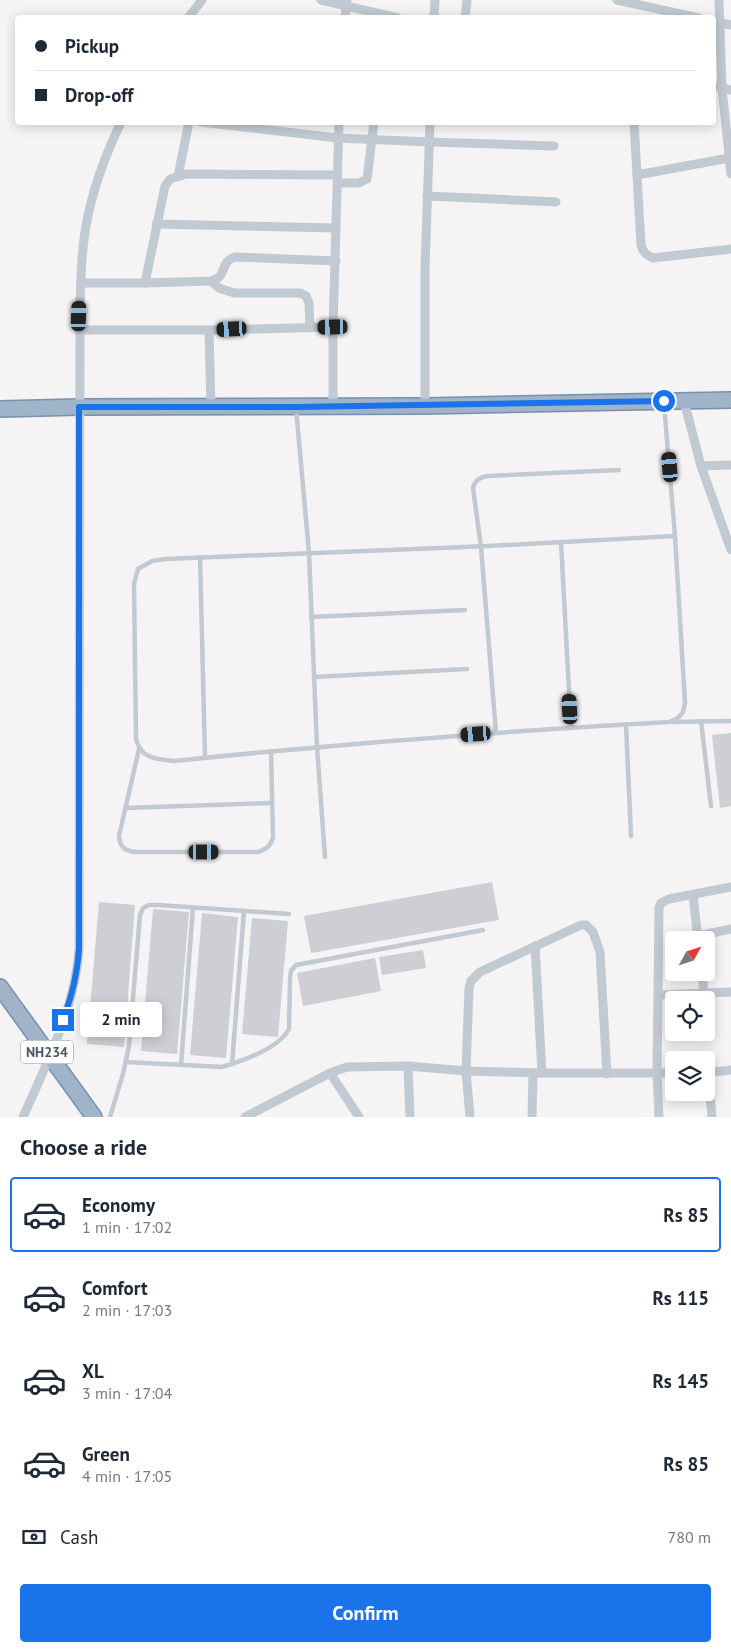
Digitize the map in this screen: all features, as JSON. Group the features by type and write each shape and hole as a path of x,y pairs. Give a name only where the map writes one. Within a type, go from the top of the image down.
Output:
{"highway":[{"path":"0,409 425,406 731,400"},
{"name":"NH234","path":"0,986 90,1115"}],"street":[{"path":"190,15 202,0"},
{"path":"321,0 346,2 379,15"},
{"path":"434,15 435,0"},
{"path":"465,15 467,0"},
{"path":"617,0 685,15"},
{"path":"719,0 717,21 731,174"},
{"path":"346,2 346,15"},
{"path":"717,21 731,25"},
{"path":"720,56 731,58"},
{"path":"23,1117 50,1056 78,972 79,330 81,283 83,246 91,203 105,158 120,125"},
{"path":"178,176 188,125"},
{"path":"226,125 338,138 554,146"},
{"path":"333,406 333,327 339,125"},
{"path":"145,283 165,186 170,179 187,174 338,179 360,183 368,179 374,125"},
{"path":"425,406 426,196 430,125"},
{"path":"634,125 640,244 642,251 654,258 731,248"},
{"path":"637,175 729,158"},
{"path":"426,196 556,202"},
{"path":"156,224 336,228"},
{"path":"81,283 211,281 221,277 225,264 229,259 235,257 336,261"},
{"path":"211,281 219,288 234,293 300,293 306,296 309,303 310,328"},
{"path":"79,330 210,330 333,327"},
{"path":"210,330 211,407"},
{"path":"684,401 701,466 731,550"},
{"path":"701,466 731,465"},
{"path":"659,1117 657,1074 659,908 661,903 669,900 731,888"},
{"path":"693,895 697,931"},
{"path":"470,1117 466,1071 468,988 470,981 480,972 586,925 593,932 600,952 607,1074"},
{"path":"715,933 731,929"},
{"path":"532,1117 537,1073 535,946"},
{"path":"715,993 731,992"},
{"path":"658,996 665,996"},
{"path":"408,1066 410,1117"},
{"path":"245,1117 330,1073 347,1067 408,1066 466,1071 665,1074"},
{"path":"715,1072 731,1070"},
{"path":"330,1073 359,1117"},
{"path":"710,1101 712,1117"}],"lane":[{"path":"664,401 675,536 685,703 683,712 678,718 669,722"},
{"path":"296,407 308,553 317,747 325,857"},
{"path":"496,733 481,546 473,488 474,482 479,478 487,476 619,470"},
{"path":"271,751 273,838 271,845 266,849 258,852 134,852 126,850 120,845 119,836 139,749 136,739 134,584 138,569 152,561 200,557 675,536"},
{"path":"561,542 571,728"},
{"path":"200,557 205,757"},
{"path":"311,617 465,610"},
{"path":"314,678 467,669"},
{"path":"701,721 712,806"},
{"path":"139,749 148,756 160,760 174,761 271,751 496,733 626,724 731,721"},
{"path":"626,724 631,836"},
{"path":"125,808 272,803"},
{"path":"110,1117 129,1046 140,915 143,908 149,905 289,914"},
{"path":"181,1065 193,908"},
{"path":"232,1064 244,911"},
{"path":"126,1062 222,1067 232,1064 272,1046 286,1036 289,1029 290,978 291,971 296,965 483,930"}],"building":[{"path":"731,733 731,806 720,808 712,735"},
{"path":"492,882 499,920 311,953 304,916"},
{"path":"99,902 135,905 124,1047 87,1044"},
{"path":"153,909 189,912 177,1054 141,1051"},
{"path":"202,913 238,917 226,1058 190,1055"},
{"path":"252,918 288,921 278,1037 242,1034"},
{"path":"423,950 426,968 382,975 379,957"},
{"path":"375,958 381,991 303,1006 297,973"}],"route":[{"path":"63,1020 78,972 79,949 79,407 425,406 664,401"}]}
